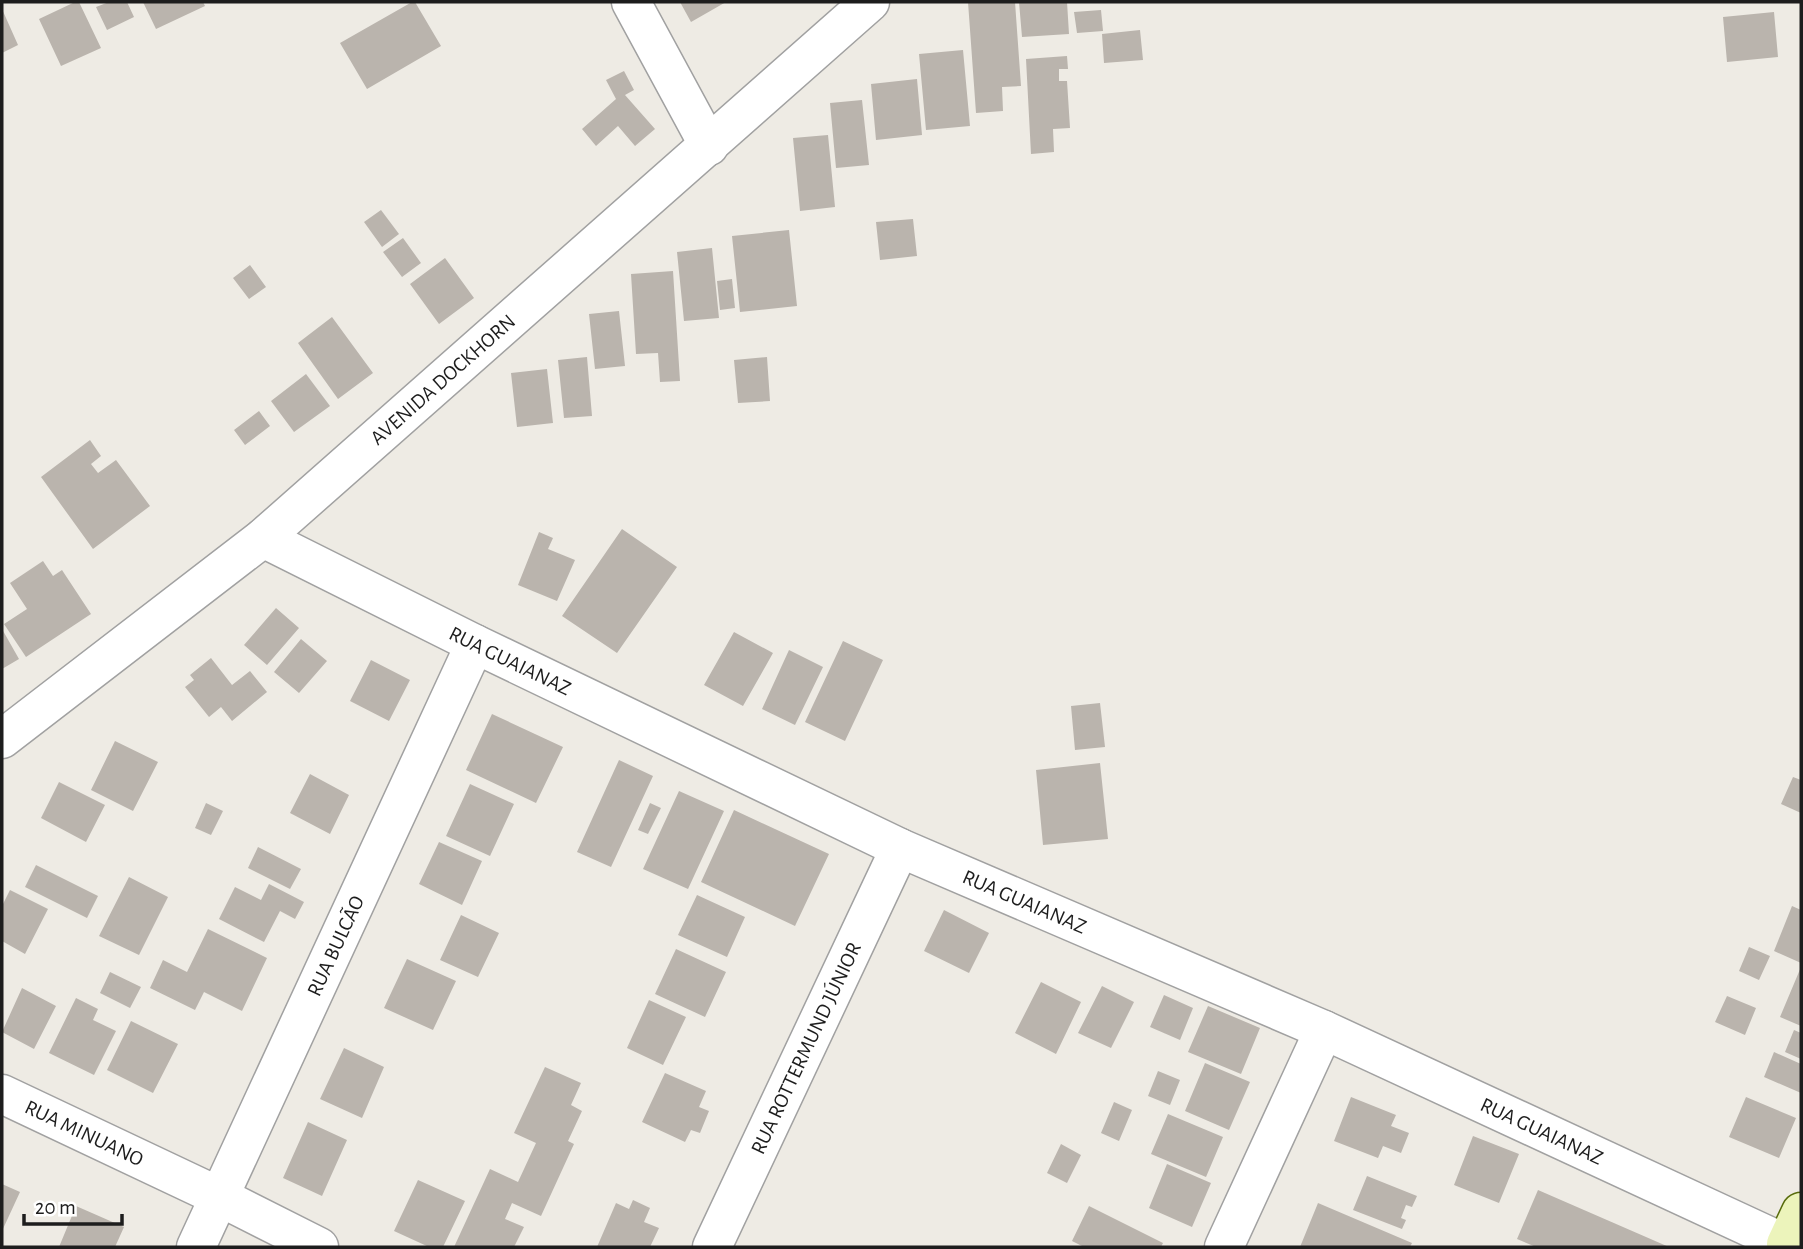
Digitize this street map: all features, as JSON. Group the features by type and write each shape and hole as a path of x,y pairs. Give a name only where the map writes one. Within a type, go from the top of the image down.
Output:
{"street":[{"path":"631,2 709,146"},
{"name":"AVENIDA DOCKHORN","path":"2,739 262,538 870,2"},
{"name":"RUA GUAIANAZ","path":"262,538 475,644 900,848 1324,1030 1791,1238"},
{"name":"RUA BULCÃO","path":"196,1247 475,644"},
{"name":"RUA ROTTERMUND JÚNIOR","path":"712,1247 900,848"},
{"path":"1224,1247 1324,1030"},
{"name":"RUA MINUANO","path":"2,1094 319,1247"}],"building":[{"path":"79,2 101,48 61,66 39,19"},
{"path":"109,2 127,2 134,17 107,30 96,7"},
{"path":"143,2 203,2 205,6 156,29"},
{"path":"415,2 441,46 367,89 340,43"},
{"path":"680,2 726,2 691,22"},
{"path":"968,2 1015,2 1021,86 1002,87 1003,111 976,113"},
{"path":"1019,2 1067,2 1069,34 1022,37"},
{"path":"2,9 18,45 2,53"},
{"path":"1101,10 1103,31 1077,33 1074,12"},
{"path":"1774,12 1778,57 1727,62 1723,17"},
{"path":"1140,30 1143,60 1104,63 1102,34"},
{"path":"963,50 970,126 926,130 919,54"},
{"path":"1067,56 1068,69 1059,69 1059,81 1067,81 1070,128 1053,129 1054,152 1031,154 1026,59"},
{"path":"624,71 634,90 625,95 655,129 635,146 618,126 596,146 582,129 616,99 606,80"},
{"path":"917,79 922,135 876,140 871,84"},
{"path":"862,100 869,165 836,168 830,103"},
{"path":"828,135 835,207 800,211 793,138"},
{"path":"381,210 399,234 382,247 364,222"},
{"path":"913,219 917,256 880,260 876,222"},
{"path":"789,230 797,306 740,312 732,236"},
{"path":"403,238 421,263 402,277 383,252"},
{"path":"712,248 719,318 684,321 677,252"},
{"path":"445,258 474,298 439,324 410,284"},
{"path":"250,265 266,287 249,299 233,278"},
{"path":"673,271 680,381 660,382 658,353 636,354 631,274"},
{"path":"732,279 735,308 720,310 717,281"},
{"path":"619,311 625,366 595,369 589,314"},
{"path":"332,317 373,373 338,399 298,343"},
{"path":"587,357 592,416 564,418 558,360"},
{"path":"767,357 770,401 738,403 734,360"},
{"path":"547,369 553,423 517,427 511,373"},
{"path":"306,374 330,406 294,432 271,401"},
{"path":"259,411 270,426 245,445 234,430"},
{"path":"90,440 101,456 91,464 98,473 116,460 150,506 93,549 41,477"},
{"path":"622,529 677,567 617,653 562,616"},
{"path":"539,532 553,538 548,549 575,560 557,601 518,585"},
{"path":"43,561 53,576 62,570 91,614 26,657 4,624 27,609 10,583"},
{"path":"276,608 299,628 267,665 244,645"},
{"path":"2,629 19,659 2,669"},
{"path":"734,632 773,653 743,706 704,685"},
{"path":"301,639 327,661 299,693 274,672"},
{"path":"843,641 883,660 845,741 805,722"},
{"path":"789,650 823,667 795,725 762,709"},
{"path":"211,658 232,685 250,671 267,692 232,721 221,707 209,717 185,687 194,680 190,675"},
{"path":"371,660 410,680 389,721 350,701"},
{"path":"1100,703 1105,747 1075,750 1071,706"},
{"path":"492,714 563,747 536,803 466,770"},
{"path":"115,741 158,762 133,811 91,790"},
{"path":"619,760 653,776 611,867 577,852"},
{"path":"1100,763 1108,839 1043,845 1036,770"},
{"path":"310,774 349,795 330,834 290,813"},
{"path":"1793,777 1801,780 1801,813 1781,804"},
{"path":"59,782 105,805 86,842 41,818"},
{"path":"470,784 514,804 490,856 446,836"},
{"path":"679,791 724,811 688,889 643,869"},
{"path":"206,803 223,811 211,835 195,828"},
{"path":"650,803 661,808 648,834 638,830"},
{"path":"734,810 829,854 795,926 701,882"},
{"path":"439,842 482,861 462,905 419,884"},
{"path":"258,847 301,869 290,889 248,868"},
{"path":"36,865 98,896 87,918 25,887"},
{"path":"129,877 168,897 139,955 99,936"},
{"path":"269,884 304,902 295,919 280,911 264,942 219,919 235,887 261,900"},
{"path":"10,890 48,909 25,954 2,941 2,906"},
{"path":"697,895 745,917 727,957 678,935"},
{"path":"1792,906 1801,910 1801,963 1774,951"},
{"path":"944,910 989,933 969,973 924,951"},
{"path":"461,915 499,933 478,977 440,960"},
{"path":"208,929 267,958 242,1011 204,992 195,1010 150,988 163,960 187,972"},
{"path":"1749,947 1770,956 1759,980 1739,971"},
{"path":"676,949 726,972 705,1017 655,994"},
{"path":"407,959 456,981 433,1030 384,1008"},
{"path":"1801,967 1801,1026 1780,1017"},
{"path":"110,972 141,987 130,1008 100,993"},
{"path":"1041,982 1081,1002 1056,1054 1015,1033"},
{"path":"1102,986 1134,1002 1111,1048 1078,1033"},
{"path":"22,988 56,1006 34,1049 2,1032"},
{"path":"1164,995 1193,1008 1180,1040 1150,1027"},
{"path":"1727,996 1756,1008 1745,1035 1715,1022"},
{"path":"76,998 98,1009 93,1020 116,1031 94,1075 49,1053"},
{"path":"649,1000 686,1017 663,1065 627,1048"},
{"path":"1208,1006 1260,1028 1241,1074 1188,1052"},
{"path":"131,1021 178,1044 153,1093 107,1070"},
{"path":"1794,1030 1801,1033 1801,1059 1785,1052"},
{"path":"344,1048 384,1067 362,1118 320,1099"},
{"path":"1774,1052 1801,1064 1801,1093 1764,1077"},
{"path":"1205,1063 1250,1082 1229,1130 1185,1111"},
{"path":"545,1067 581,1083 571,1105 582,1111 568,1141 574,1144 541,1216 512,1203 505,1219 524,1227 514,1247 454,1247 490,1169 518,1182 536,1143 514,1133"},
{"path":"1158,1071 1180,1080 1170,1105 1148,1096"},
{"path":"665,1073 706,1091 699,1107 709,1111 700,1133 691,1130 685,1142 642,1122"},
{"path":"1351,1097 1396,1115 1391,1126 1409,1133 1401,1153 1383,1146 1378,1158 1334,1141"},
{"path":"1746,1097 1796,1118 1779,1158 1729,1137"},
{"path":"1114,1102 1132,1110 1119,1141 1101,1133"},
{"path":"1168,1114 1223,1137 1206,1177 1151,1154"},
{"path":"308,1122 347,1140 322,1196 283,1178"},
{"path":"1473,1136 1519,1154 1499,1203 1454,1185"},
{"path":"1061,1144 1081,1155 1067,1183 1047,1173"},
{"path":"1167,1164 1211,1183 1192,1227 1149,1208"},
{"path":"1367,1176 1417,1196 1412,1207 1406,1205 1401,1218 1406,1220 1402,1229 1353,1210"},
{"path":"418,1180 465,1201 443,1247 429,1247 394,1231"},
{"path":"2,1184 20,1192 2,1231"},
{"path":"1538,1190 1669,1247 1536,1247 1517,1239"},
{"path":"633,1200 650,1208 644,1222 659,1228 650,1247 597,1247 616,1203 629,1209"},
{"path":"1318,1203 1412,1243 1410,1247 1300,1247"},
{"path":"76,1206 124,1227 115,1247 59,1247"},
{"path":"1089,1206 1163,1243 1161,1247 1084,1247 1072,1241"}]}
